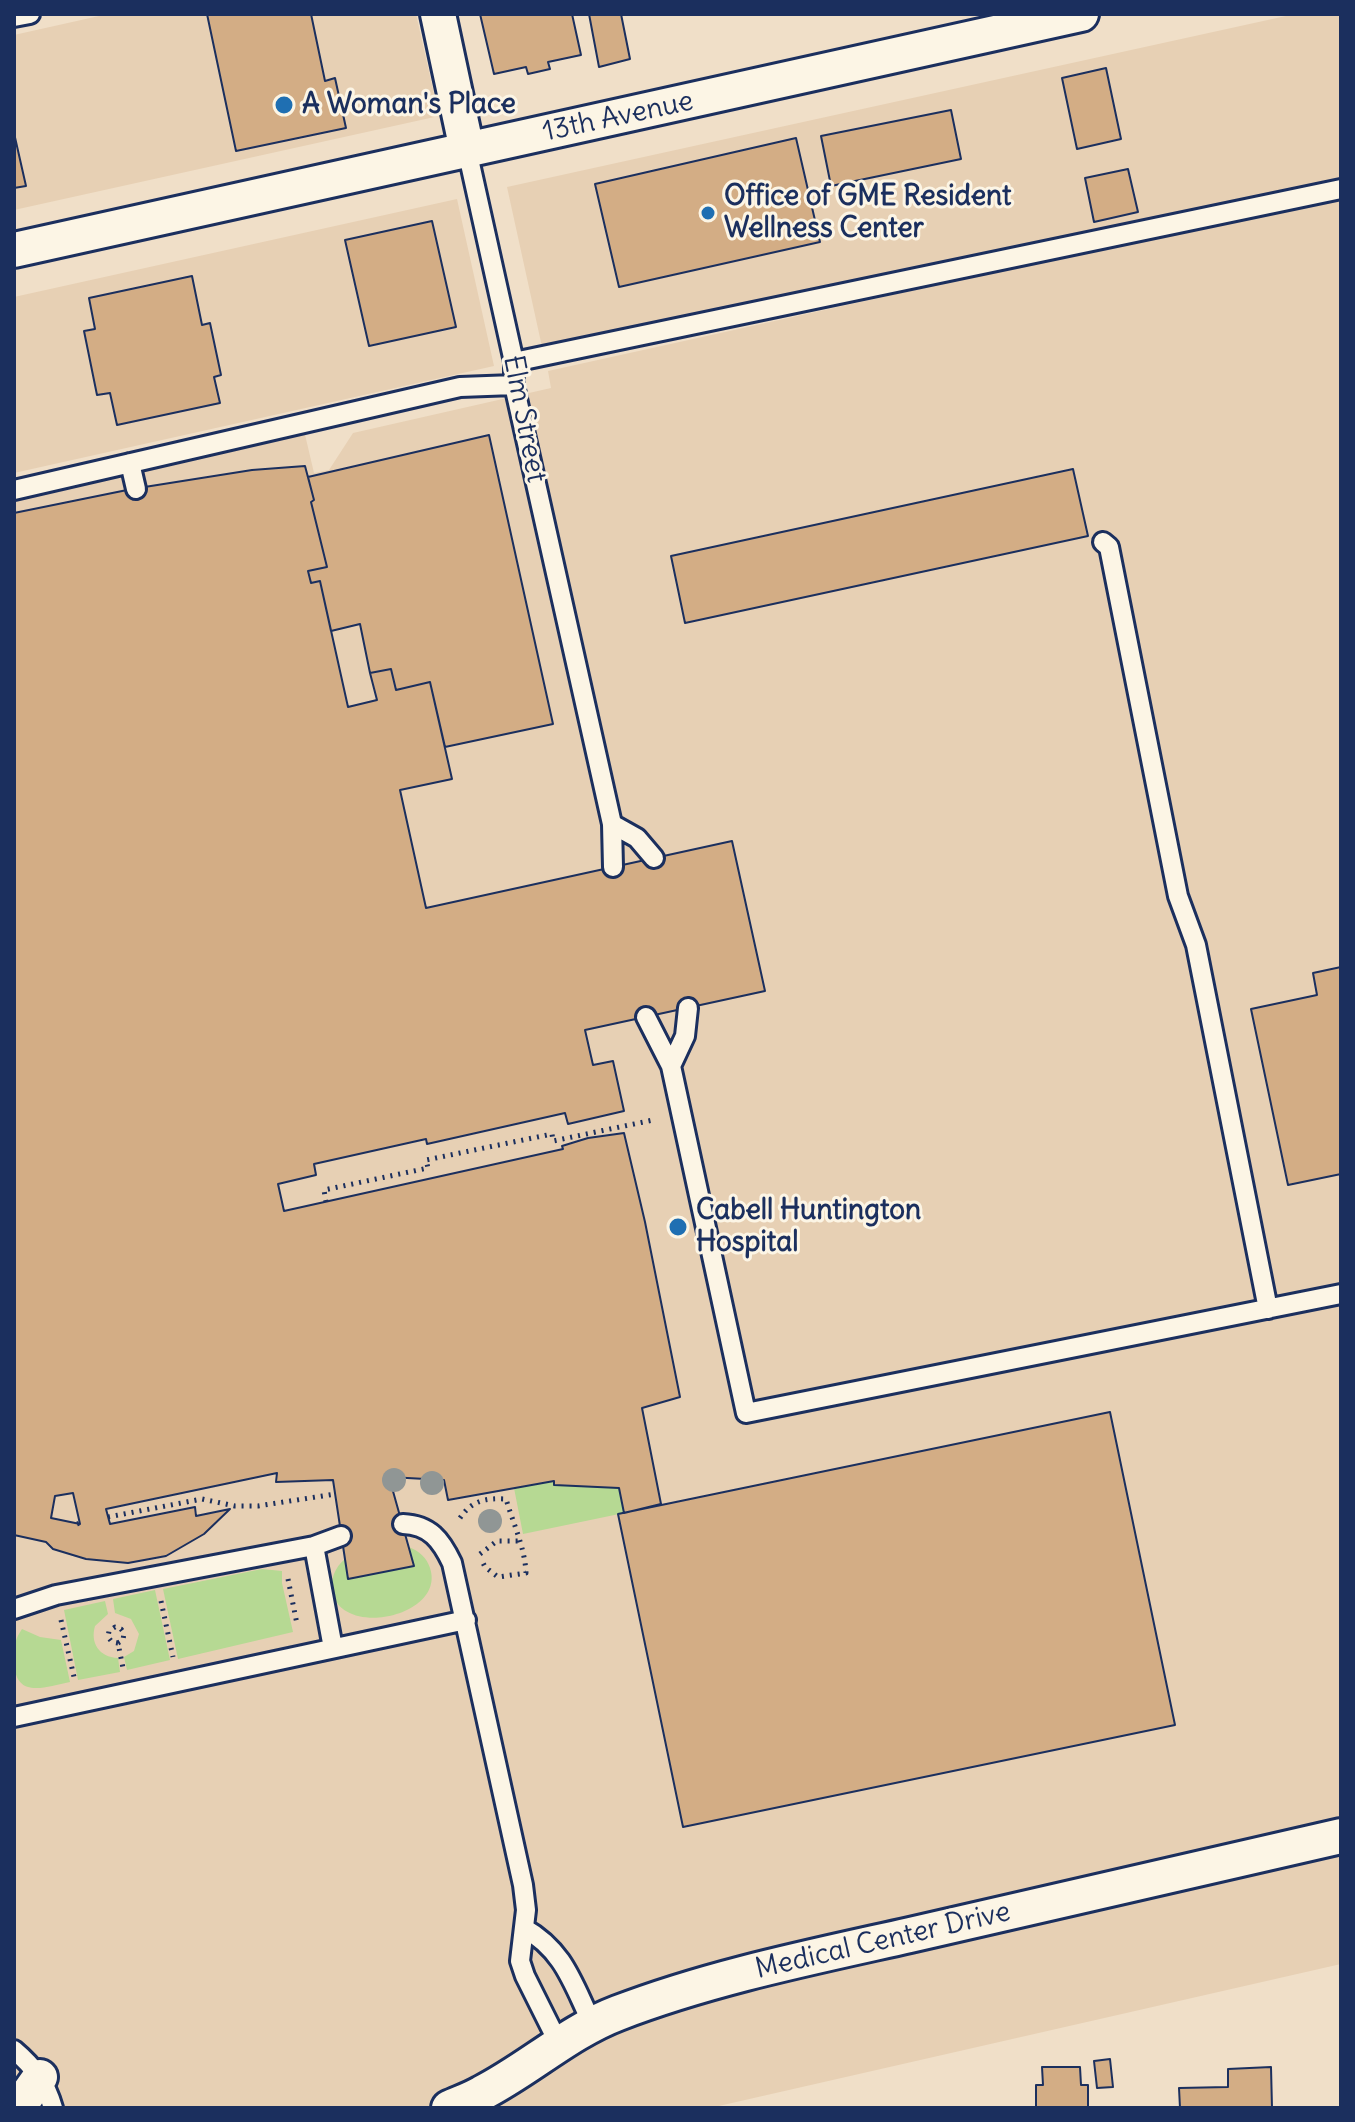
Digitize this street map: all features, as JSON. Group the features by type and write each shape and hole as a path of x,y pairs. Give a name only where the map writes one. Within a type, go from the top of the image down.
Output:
{"street":[{"name":"Elm Street","path":"438,14 467,150"},
{"name":"13th Avenue","path":"14,250 1081,14"},
{"name":"Medical Center Drive","path":"449,2108 483,2093 593,2025 627,2010 720,1979 1341,1836"},
{"path":"18,2108 47,2093"}],"lane":[{"path":"14,17 30,14"},
{"name":"Elm Street","path":"467,150 514,362 514,385 612,824 613,867"},
{"path":"514,362 1341,189"},
{"path":"14,490 460,387 514,385"},
{"path":"130,463 136,489"},
{"path":"1103,542 1109,547 1178,896 1196,945 1268,1309"},
{"path":"612,824 637,838 654,858"},
{"path":"671,1066 685,1036 688,1008"},
{"path":"646,1017 671,1066 746,1413 1341,1294"},
{"path":"403,1524 423,1527 435,1535 452,1563 523,1885 524,1928 520,1948 525,1976 559,2044"},
{"path":"14,1609 56,1595 314,1546 341,1536"},
{"path":"314,1546 333,1648"},
{"path":"14,1717 466,1620"},
{"path":"524,1928 551,1946 561,1960 593,2025"},
{"path":"14,2050 47,2093"}],"path":[{"path":"326,1202 324,1190 428,1168 426,1160 552,1134 553,1141 653,1120"},
{"path":"108,1517 202,1499 235,1506 258,1506 335,1494"},
{"path":"460,1518 478,1498 506,1499 520,1541 526,1573"},
{"path":"480,1554 497,1541 520,1541"},
{"path":"288,1570 298,1630"},
{"path":"156,1576 178,1681"},
{"path":"56,1595 79,1703"}],"shaded area":[{"path":"108,14 416,14 439,116 14,210 14,35"},
{"path":"1295,14 1341,14 1341,179 544,356 507,187"},
{"name":"Cabell Huntington Hospital","path":"1341,196 1341,1964 710,2108 14,2108 14,490 303,426 314,473 329,470 353,433 551,388 548,371"},
{"path":"457,199 494,366 14,473 14,297"}],"green space":[{"path":"554,1481 554,1485 619,1488 624,1513 523,1534 514,1488"},
{"path":"409,1547 422,1555 430,1568 431,1585 423,1599 391,1616 372,1618 354,1615 340,1606 332,1592 332,1583 341,1562 345,1559 348,1579 414,1565"},
{"path":"262,1569 282,1571 293,1632 178,1659 163,1589"},
{"path":"155,1590 170,1660 127,1670 124,1657 134,1651 139,1634 131,1619 115,1613 113,1599"},
{"path":"105,1601 108,1614 95,1626 95,1643 101,1652 118,1658 120,1672 78,1680 64,1610"},
{"path":"22,1629 40,1637 61,1640 70,1682 32,1688 19,1680 15,1672 14,1650"}],"building":[{"name":"A Woman's Place","path":"207,14 311,14 325,81 335,78 346,128 236,151"},
{"path":"480,14 572,14 581,55 548,62 550,69 528,74 526,67 494,74"},
{"path":"589,14 621,14 630,59 599,67"},
{"path":"1106,68 1121,139 1077,149 1062,78"},
{"path":"951,110 961,159 831,186 821,136"},
{"path":"14,133 26,186 14,188"},
{"name":"Office of GME Resident Wellness Center","path":"796,138 820,242 619,287 595,184"},
{"path":"1128,169 1138,212 1094,222 1085,178"},
{"path":"432,221 456,327 369,346 345,240"},
{"path":"192,276 202,325 210,323 221,375 214,377 220,403 117,425 110,393 97,395 84,331 95,329 89,298"},
{"path":"489,435 553,724 445,747 430,682 396,690 391,669 370,673 360,624 331,631 320,581 311,583 308,571 327,567 308,477"},
{"path":"305,466 327,567 308,571 311,583 320,581 348,707 377,700 370,673 391,669 396,690 430,682 452,779 400,790 426,908 732,841 765,991 585,1030 593,1065 613,1061 624,1111 568,1124 565,1113 427,1144 426,1139 314,1164 316,1175 278,1184 284,1211 563,1149 562,1146 588,1138 624,1133 680,1397 642,1408 661,1504 624,1513 619,1488 554,1485 554,1481 448,1500 444,1480 389,1477 414,1566 348,1579 333,1480 276,1482 277,1473 106,1509 110,1524 195,1507 196,1516 230,1509 204,1534 166,1556 128,1563 86,1559 53,1549 46,1542 14,1535 14,513 132,489 252,470","holes":["73,1493 80,1524 51,1518 55,1496"]},
{"path":"1073,469 1088,536 685,623 671,556"},
{"path":"1341,967 1341,1174 1288,1185 1251,1009 1317,995 1313,973"},
{"path":"1110,1412 1175,1725 683,1827 618,1514"},
{"path":"1110,2059 1113,2087 1097,2088 1094,2061"},
{"path":"1042,2067 1080,2067 1081,2085 1088,2085 1088,2108 1036,2108 1036,2085 1043,2085"},
{"path":"1271,2067 1272,2108 1180,2108 1179,2088 1228,2087 1228,2069"}],"place":[{"name":"A Woman's Place","path":"284,105"},
{"name":"Office of GME Resident Wellness Center","path":"708,213"},
{"name":"Cabell Huntington Hospital","path":"678,1227"}]}
